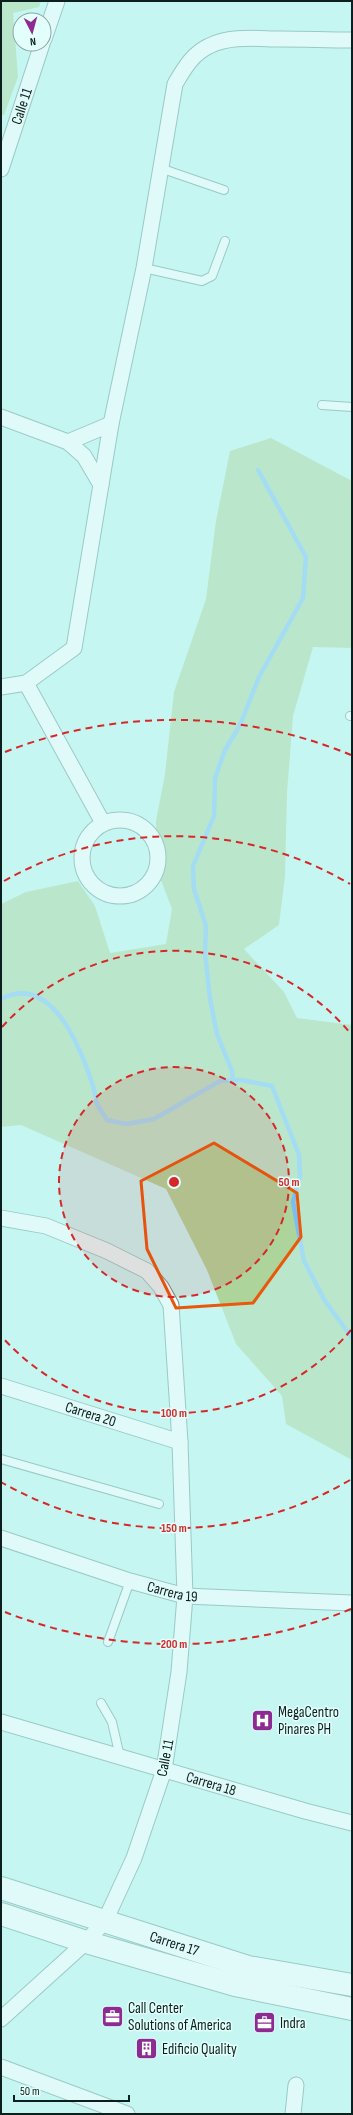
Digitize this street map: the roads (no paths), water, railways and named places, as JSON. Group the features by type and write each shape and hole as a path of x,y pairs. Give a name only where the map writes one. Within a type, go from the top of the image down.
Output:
{"main road":[{"name":"Carrera 17","path":"1,1888 248,1967 352,1985"},
{"name":"Carrera 17","path":"1,1914 86,1942 235,1985 352,2009"}],"street":[{"path":"52,16 57,1"},
{"path":"1,687 26,683 74,648 111,424 144,268 175,84 186,65 197,54 209,46 225,40 244,38 352,40"},
{"name":"Calle 11","path":"1,169 39,52"},
{"path":"1,417 68,442 84,456 101,485"},
{"path":"68,442 111,424"},
{"path":"26,683 103,823"},
{"path":"115,819 127,820 139,824 148,831 156,842 159,854 156,872 145,887 134,893 122,896 109,895 97,889 88,879 82,867 83,848 92,831 103,823 115,819"},
{"name":"Calle 11","path":"1,1218 46,1226 107,1251 147,1271 161,1287 171,1305 180,1442 185,1596 179,1672 164,1770 134,1858 105,1921 86,1942 1,2019"},
{"name":"Carrera 20","path":"1,1386 180,1442"},
{"name":"Carrera 19","path":"1,1538 130,1581 185,1596 352,1603"},
{"name":"Carrera 18","path":"1,1722 352,1823"},
{"path":"1,2068 127,2114"},
{"path":"293,2114 296,2085"}],"lane":[{"path":"160,168 224,190"},
{"path":"144,268 202,281 212,276 225,241"},
{"path":"322,405 352,407"},
{"path":"1,1459 159,1504"},
{"path":"108,1642 130,1581"},
{"path":"101,1703 112,1722 120,1756"}],"waterway":[{"path":"233,1080 232,1071 217,1034 210,999 205,953 206,926 194,889 193,866 214,816 215,778 225,750 240,725 259,677 303,598 306,557 258,470"},
{"path":"1,999 19,993 35,996 49,1005 62,1018 81,1053 93,1086 97,1104 107,1120 126,1124 154,1119 220,1081 241,1080 272,1086 299,1155 300,1176 293,1202 304,1261 325,1301 352,1338"}],"place":[{"name":"MegaCentro Pinares PH","path":"262,1721"},
{"name":"Call Center Solutions of America","path":"113,2017"},
{"name":"Indra","path":"265,2023"},
{"name":"Edificio Quality","path":"146,2049"}]}
